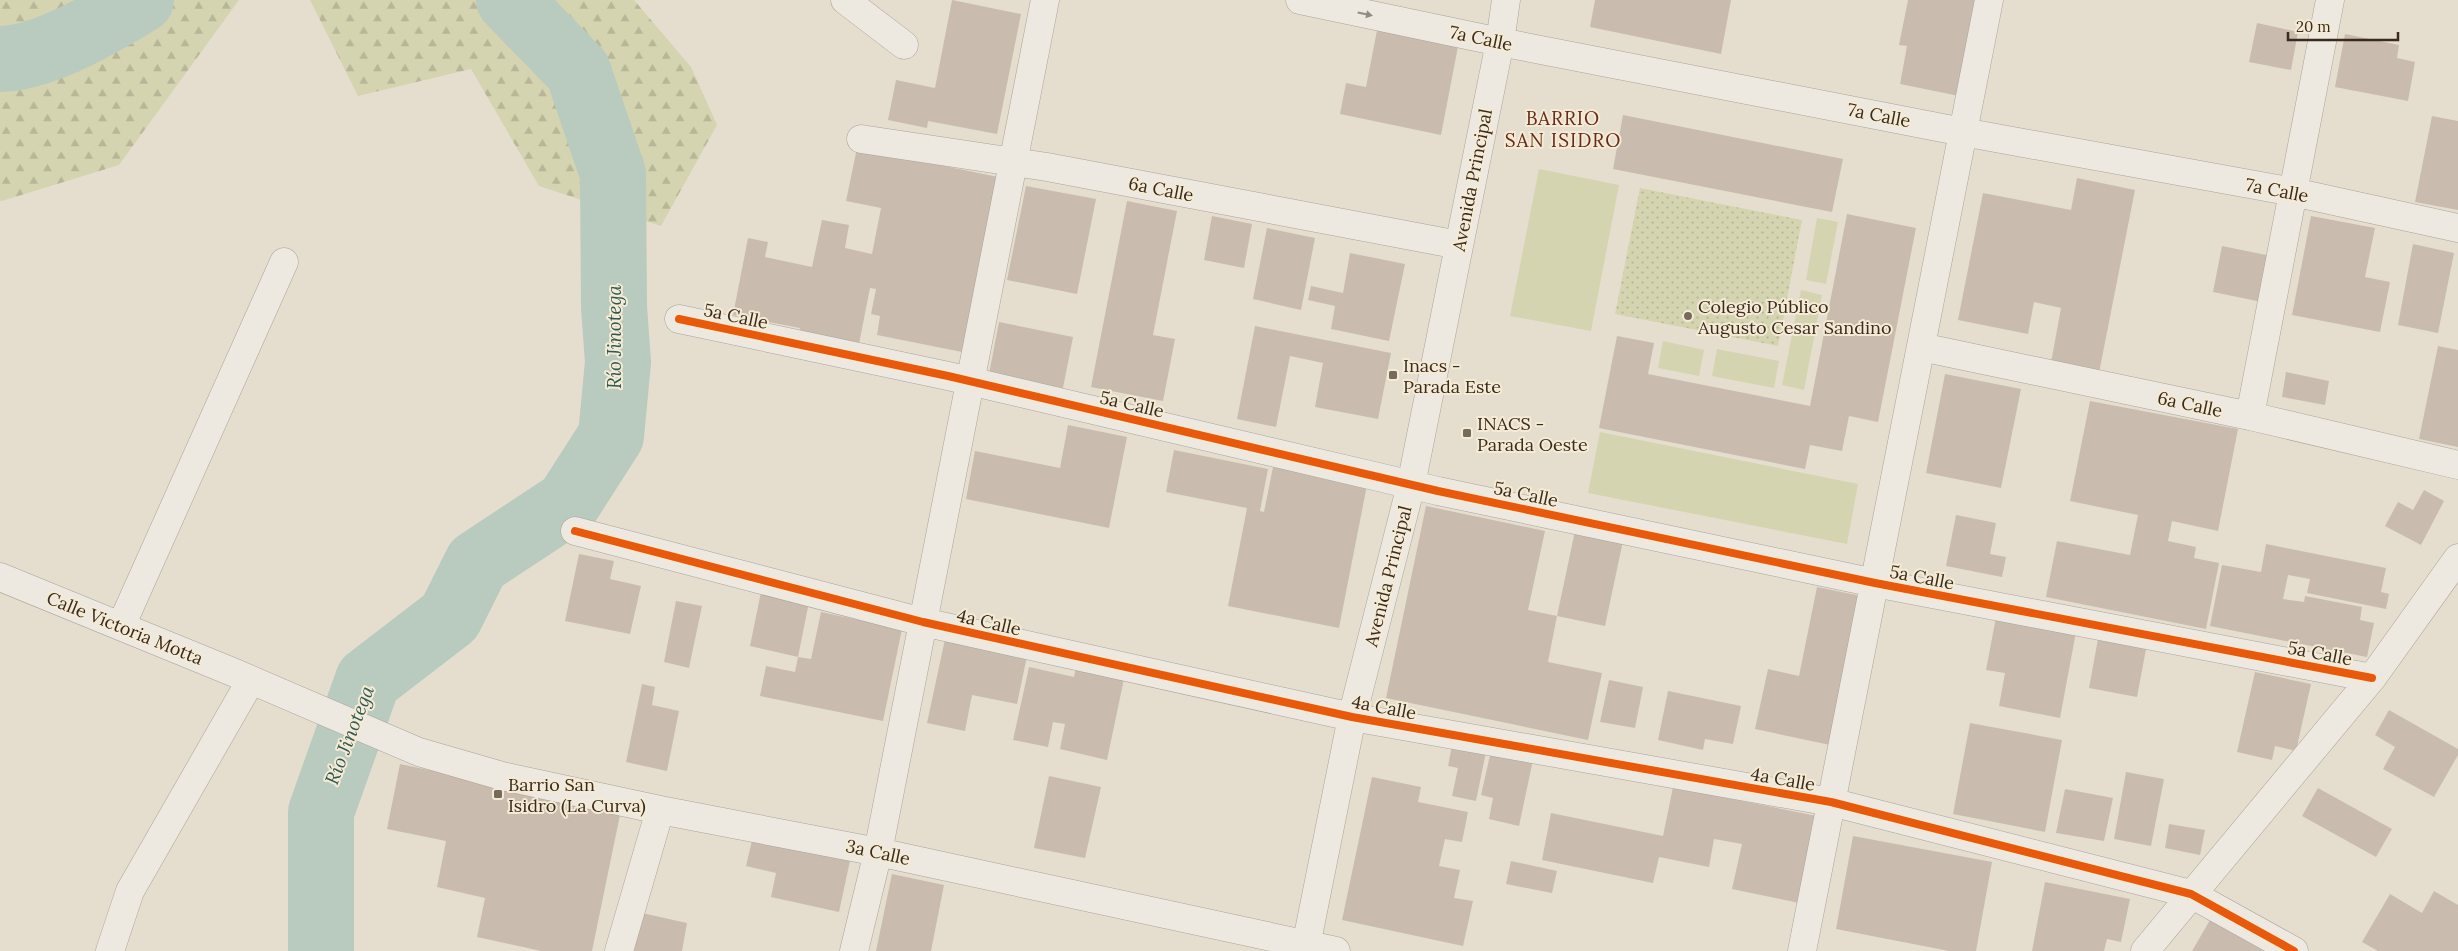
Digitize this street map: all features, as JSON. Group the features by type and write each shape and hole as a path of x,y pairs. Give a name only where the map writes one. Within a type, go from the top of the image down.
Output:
{"street":[{"path":"845,0 904,45"},
{"path":"854,951 878,852 1045,0"},
{"name":"7a Calle","path":"1300,0 1500,42 1963,132 2293,192 2458,228"},
{"name":"Avenida Principal","path":"1306,948 1352,717 1411,485 1500,42 1506,0"},
{"path":"1802,951 1989,0"},
{"path":"2250,416 2330,0"},
{"name":"6a Calle","path":"861,139 1012,161 1459,245"},
{"path":"121,626 284,262"},
{"name":"5a Calle","path":"679,319 969,381 1411,485 1875,583 2372,678"},
{"name":"6a Calle","path":"1921,347 2250,416 2458,464"},
{"name":"4a Calle","path":"575,531 923,622 1352,717 1831,802 2192,894 2294,951"},
{"path":"2145,951 2372,678 2458,558"},
{"name":"Calle Victoria Motta","path":"0,577 251,680"},
{"path":"110,951 130,891 251,680"},
{"name":"3a Calle","path":"251,680 420,752 502,776 660,810 878,852 1306,948 1336,951"},
{"path":"619,951 660,810"}],"green space":[{"path":"0,0 239,0 119,165 0,201"},
{"path":"310,0 634,0 691,67 717,125 661,226 539,186 471,69 358,96"},
{"path":"1539,169 1619,185 1591,331 1510,316"},
{"path":"1640,188 1802,220 1778,346 1615,314"},
{"path":"1817,218 1838,222 1826,284 1806,280"},
{"path":"1801,290 1822,295 1804,390 1782,385"},
{"path":"1663,341 1704,350 1699,376 1658,368"},
{"path":"1717,349 1779,361 1774,388 1712,376"},
{"path":"1600,432 1858,484 1847,544 1588,493"}],"building":[{"path":"952,0 1021,14 997,134 928,121 927,128 888,120 896,80 935,88"},
{"path":"1595,0 1731,0 1721,54 1590,27"},
{"path":"1908,0 1983,0 1964,97 1900,84 1907,46 1899,45"},
{"path":"1379,20 1460,36 1441,135 1340,114 1346,83 1366,87"},
{"path":"2257,23 2298,32 2291,70 2249,62"},
{"path":"2345,34 2399,45 2397,58 2415,62 2408,101 2335,87"},
{"path":"1623,115 1843,159 1832,212 1613,169"},
{"path":"2432,116 2458,121 2458,210 2415,202"},
{"path":"857,148 998,177 962,352 877,335 880,316 871,314 876,289 870,288 858,349 799,338 800,328 733,315 748,238 768,242 765,257 812,267 822,220 849,225 845,248 872,254 881,208 846,201"},
{"path":"2077,178 2135,190 2098,378 2050,368 2061,308 2034,302 2028,334 1958,320 1983,193 2071,210"},
{"path":"1026,186 1096,199 1077,294 1007,280"},
{"path":"1127,201 1177,211 1153,335 1175,339 1163,401 1091,387"},
{"path":"1847,214 1916,228 1878,422 1849,416 1842,451 1810,445 1805,469 1599,428 1617,336 1654,343 1648,374 1810,406"},
{"path":"1212,216 1252,224 1244,268 1204,260"},
{"path":"2311,216 2375,228 2365,277 2390,282 2380,332 2292,315"},
{"path":"1267,228 1315,238 1301,310 1253,299"},
{"path":"2413,244 2454,253 2438,333 2398,325"},
{"path":"2222,246 2271,256 2262,302 2213,292"},
{"path":"1350,253 1405,264 1389,341 1331,329 1335,306 1308,300 1311,286 1343,293"},
{"path":"999,322 1073,337 1063,388 989,374"},
{"path":"1255,326 1391,353 1378,419 1315,407 1323,363 1290,356 1276,427 1237,419"},
{"path":"2438,346 2458,350 2458,447 2419,439"},
{"path":"2286,372 2329,381 2325,405 2282,397"},
{"path":"1945,374 2021,389 2001,488 1926,473"},
{"path":"2090,401 2238,429 2218,531 2172,521 2168,541 2196,547 2194,558 2219,563 2206,629 2046,597 2057,541 2130,555 2138,515 2070,501"},
{"path":"1068,425 1127,437 1109,528 966,499 975,451 1060,468"},
{"path":"1174,450 1268,469 1260,511 1264,512 1273,467 1367,485 1339,628 1228,606 1247,508 1166,492"},
{"path":"2424,490 2444,501 2421,545 2385,526 2398,502 2413,510"},
{"path":"1426,506 1545,531 1528,610 1557,616 1548,662 1602,673 1588,740 1386,698"},
{"path":"1956,515 1996,523 1990,554 2006,557 2002,577 1946,566"},
{"path":"1575,531 1623,541 1605,626 1557,616"},
{"path":"2266,544 2386,568 2381,592 2389,594 2386,609 2307,593 2310,579 2288,575 2283,599 2304,602 2305,596 2362,607 2360,620 2374,623 2367,657 2210,626 2222,565 2261,572"},
{"path":"579,554 614,561 610,579 641,586 630,634 565,621"},
{"path":"1817,587 1866,597 1835,746 1755,729 1768,669 1799,676"},
{"path":"761,592 809,602 798,657 750,646"},
{"path":"676,601 702,606 689,668 664,662"},
{"path":"821,612 902,629 883,721 760,696 766,666 795,672 798,657 811,659"},
{"path":"1996,617 2076,632 2060,718 1999,706 2005,673 1986,670"},
{"path":"945,639 1027,656 1017,704 972,695 965,731 927,723"},
{"path":"2098,639 2146,649 2137,697 2089,688"},
{"path":"1077,663 1125,674 1107,760 1060,749 1065,724 1053,722 1048,747 1013,740 1029,667 1074,677"},
{"path":"2255,672 2311,684 2296,751 2275,746 2272,760 2237,752"},
{"path":"1609,680 1643,687 1635,728 1600,722"},
{"path":"642,684 655,687 652,705 679,711 667,771 626,762"},
{"path":"1668,691 1741,706 1733,744 1705,739 1703,750 1658,740"},
{"path":"2389,710 2458,749 2458,755 2434,797 2383,769 2395,747 2375,735"},
{"path":"1970,723 2062,740 2045,832 1953,814"},
{"path":"1453,740 1487,747 1476,801 1452,796 1458,768 1448,766"},
{"path":"1491,751 1533,760 1519,826 1489,819 1493,798 1481,795"},
{"path":"400,764 621,810 592,951 541,951 477,937 485,898 437,887 446,841 387,829"},
{"path":"2126,772 2164,779 2151,846 2114,839"},
{"path":"1049,776 1101,787 1085,858 1034,848"},
{"path":"1372,777 1421,787 1418,802 1468,812 1462,842 1445,839 1439,866 1460,870 1454,898 1473,901 1463,946 1342,920"},
{"path":"1673,787 1817,816 1799,903 1732,889 1742,844 1714,839 1709,867 1659,857 1653,883 1542,860 1551,813 1663,836"},
{"path":"2318,788 2392,829 2376,857 2302,816"},
{"path":"2065,789 2113,798 2104,841 2056,833"},
{"path":"2169,824 2205,830 2200,855 2165,848"},
{"path":"753,836 851,856 839,912 771,897 776,873 746,866"},
{"path":"1853,836 1992,862 1976,951 1949,951 1836,929"},
{"path":"1511,861 1557,871 1552,893 1506,884"},
{"path":"892,874 944,885 931,951 876,951"},
{"path":"2045,882 2130,899 2121,942 2107,939 2104,951 2032,951"},
{"path":"2434,891 2458,905 2458,951 2378,951 2362,942 2390,894 2422,913"},
{"path":"642,913 687,923 682,951 634,951"},
{"path":"2210,920 2264,951 2192,951"}],"waterway":[{"name":"Río Jinotega","path":"0,59 35,53 54,46 73,38 141,0"},
{"name":"Río Jinotega","path":"321,951 321,812 368,680 450,617 477,563 568,503 611,436 618,362 614,307 613,174 578,71 509,0"}],"cycle path":[{"path":"679,319 948,376 1438,491 1875,583 2372,678"},
{"path":"575,531 923,622 1352,717 1831,802 2191,894 2294,951"}],"place":[{"name":"Colegio Público Augusto Cesar Sandino","path":"1688,316"},
{"name":"Inacs - Parada Este","path":"1393,375"},
{"name":"INACS - Parada Oeste","path":"1467,433"},
{"name":"Barrio San Isidro (La Curva)","path":"498,794"}],"district":[{"name":"BARRIO SAN ISIDRO","path":"1563,129"}]}
